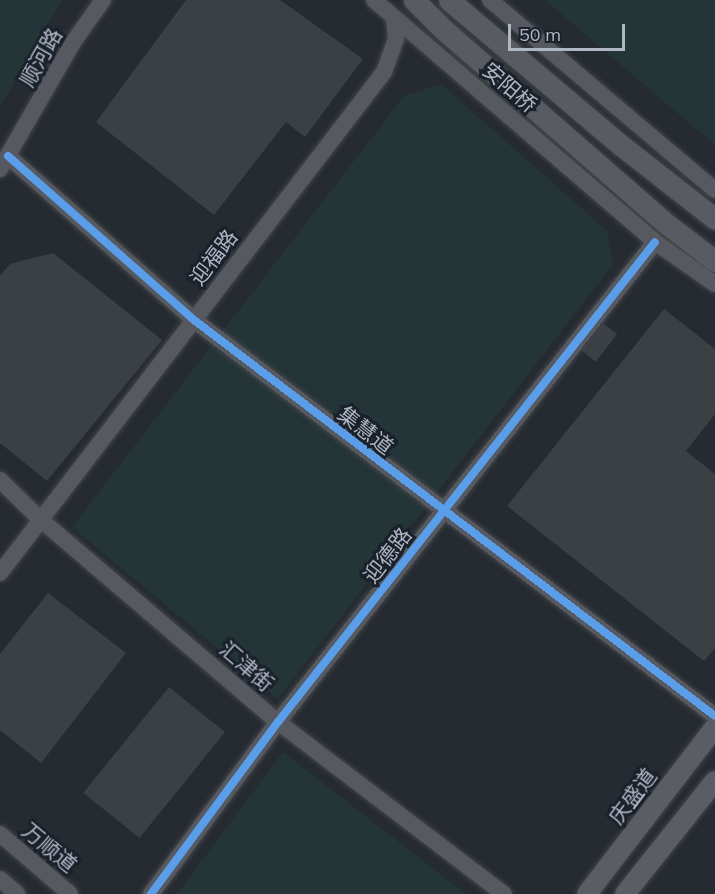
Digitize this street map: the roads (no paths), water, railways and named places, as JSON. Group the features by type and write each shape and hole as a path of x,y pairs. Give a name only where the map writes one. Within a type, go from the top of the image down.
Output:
{"main road":[{"name":"安阳桥","path":"414,0 443,29 668,225 715,261"},
{"name":"安阳桥","path":"449,0 622,146 715,219"},
{"name":"庆盛道","path":"587,894 715,727"},
{"path":"626,894 715,781"}],"street":[{"name":"顺河路","path":"4,163 74,41 103,0"},
{"path":"374,0 656,242 715,284"},
{"path":"490,0 715,190"},
{"name":"迎福路","path":"0,573 384,72 396,39 394,18"},
{"name":"集慧道","path":"4,163 194,320 715,716"},
{"name":"迎德路","path":"151,894 278,722 656,242"},
{"name":"汇津街","path":"0,480 40,519 278,722 504,894"},
{"name":"万顺道","path":"0,834 70,894"},
{"path":"0,879 17,894"}]}
